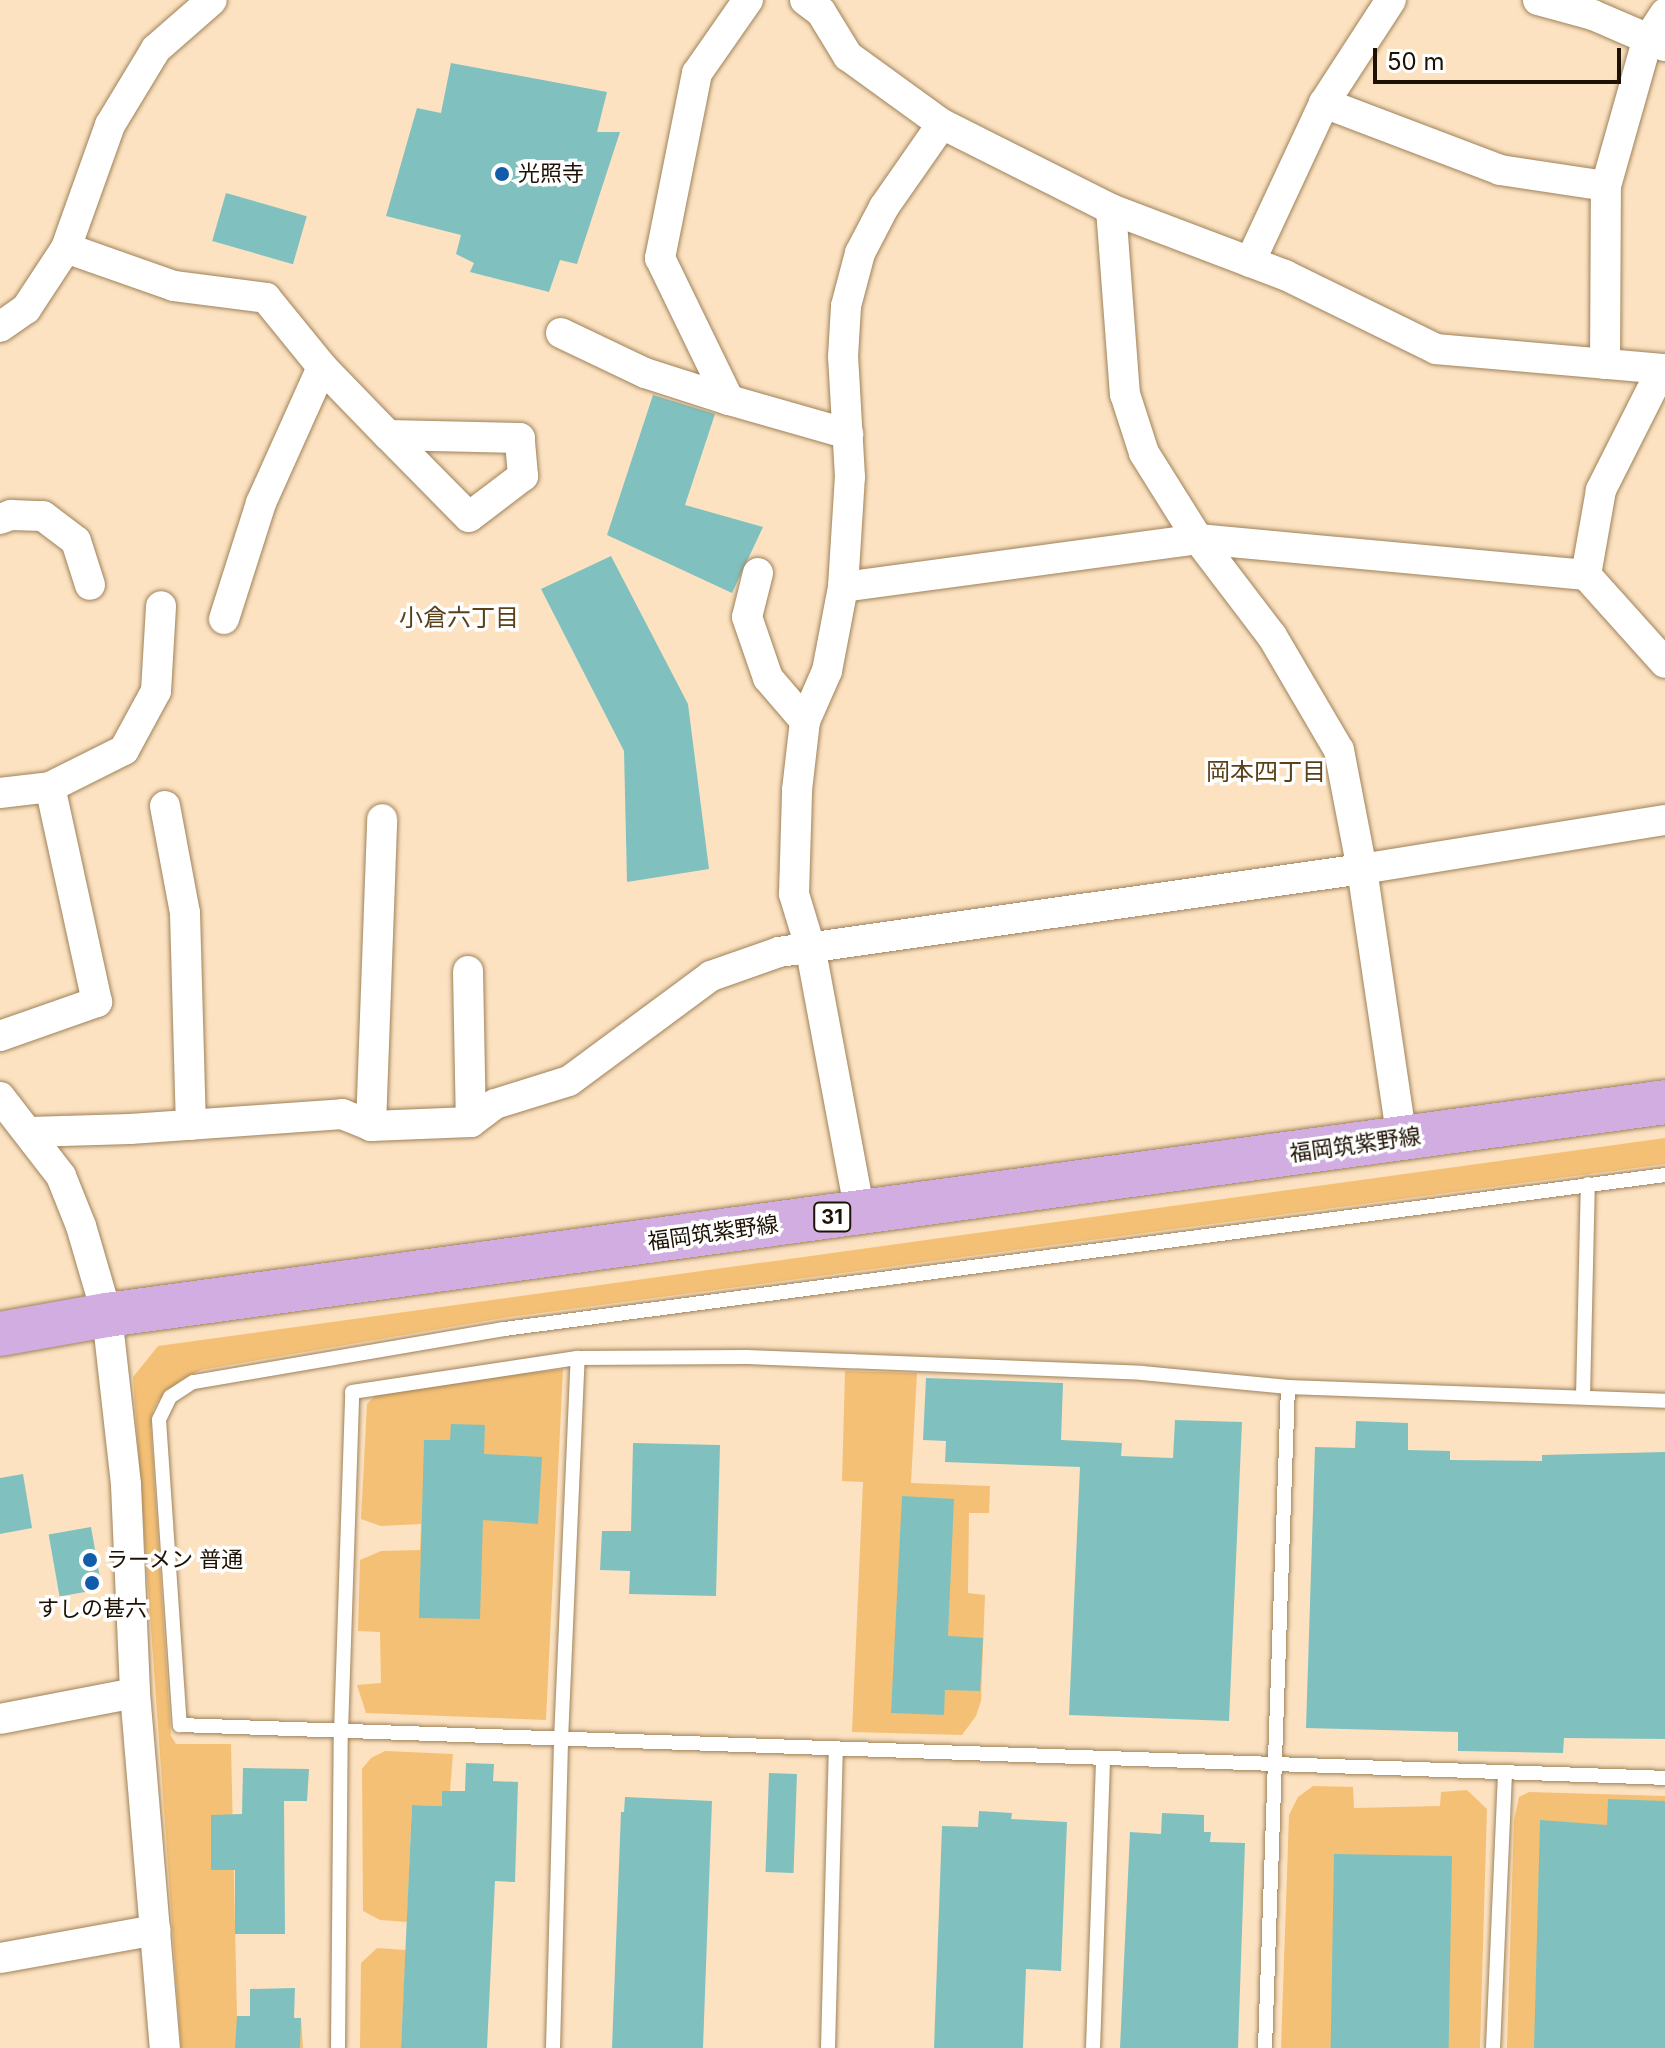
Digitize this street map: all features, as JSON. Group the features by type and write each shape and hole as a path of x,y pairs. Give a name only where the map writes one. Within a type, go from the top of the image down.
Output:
{"main road":[{"name":"福岡筑紫野線","path":"0,1334 107,1315 1665,1102"}],"street":[{"path":"0,327 26,309 66,248 110,125 156,49 212,0"},
{"path":"729,400 660,258 697,73 748,0"},
{"path":"805,0 821,12 848,56 942,124 1111,209 1285,275 1436,349 1664,369 1601,490 1586,575"},
{"path":"1250,262 1324,103 1391,0"},
{"path":"1538,0 1602,7 1656,43"},
{"path":"1605,364 1606,186 1665,13"},
{"path":"1324,103 1500,170 1606,186"},
{"path":"860,1213 811,950 794,894 797,790 805,721 827,671 843,587 850,477 843,357 846,306 860,253 884,207 942,124"},
{"path":"1111,209 1125,394 1144,453 1198,539 1272,636 1339,750 1362,869 1402,1139"},
{"path":"66,248 174,286 266,298 322,367 388,435"},
{"path":"561,333 645,373 848,434"},
{"path":"224,619 261,503 322,367"},
{"path":"0,519 11,515 43,516 76,541 90,585"},
{"path":"843,587 1198,539 1586,575 1665,663"},
{"path":"758,573 747,617 768,678 805,721"},
{"path":"0,793 50,787 124,750 156,691 161,606"},
{"path":"0,1036 97,1002 50,787"},
{"path":"165,806 185,913 191,1125"},
{"path":"371,1126 382,819"},
{"path":"29,1132 342,1114 371,1126 471,1122 495,1104 569,1081 711,976 779,952 811,950 1362,869 1665,820"},
{"path":"468,971 471,1122"},
{"path":"0,1097 61,1176 81,1226 107,1315 126,1485 135,1693 165,2048"},
{"path":"0,1719 135,1693"},
{"path":"0,1958 156,1930"}],"lane":[{"path":"1665,1175 504,1329 193,1382 170,1397 159,1420 180,1725 1665,1778"},
{"path":"1583,1397 1588,1184"},
{"path":"338,2048 341,1732 352,1392 578,1358 747,1357 1095,1371 1288,1387 1665,1401"},
{"path":"553,2048 561,1740 578,1358"},
{"path":"1265,2048 1288,1387"},
{"path":"828,2048 836,1748"},
{"path":"1093,2048 1103,1758"},
{"path":"1493,2048 1505,1773"}],"shaded area":[{"path":"1665,1138 1665,1164 503,1318 201,1370 182,1379 159,1399 153,1410 151,1429 171,1736 176,1744 231,1744 237,2016 301,2018 303,2048 181,2048 133,1377 158,1346"},
{"path":"563,1369 546,1720 366,1713 357,1685 381,1683 380,1632 358,1631 360,1560 381,1551 420,1550 421,1524 381,1526 361,1519 367,1404 380,1391"},
{"path":"845,1371 917,1373 911,1483 990,1486 989,1513 969,1513 968,1593 985,1595 981,1701 976,1716 962,1735 852,1732 863,1482 842,1481"},
{"path":"385,1751 453,1754 450,1791 443,1791 442,1806 412,1805 407,1922 380,1920 363,1911 362,1769 371,1758"},
{"path":"1313,1786 1353,1787 1354,1808 1440,1806 1441,1792 1467,1790 1487,1809 1480,2048 1281,2048 1289,1815 1298,1797"},
{"path":"1529,1792 1665,1796 1665,2048 1507,2048 1514,1820 1519,1797"},
{"path":"377,1948 406,1950 401,2048 360,2048 361,1963"}],"building":[{"name":"光照寺","path":"451,63 607,92 597,132 620,132 577,264 560,260 549,292 470,272 474,263 456,254 461,235 386,216 417,108 441,113"},
{"path":"226,193 307,216 293,264 212,241"},
{"path":"653,395 715,414 685,505 763,527 732,593 607,535"},
{"path":"611,556 688,704 709,869 627,882 624,751 541,589"},
{"path":"926,1378 1063,1383 1061,1440 1122,1443 1121,1456 1173,1458 1175,1420 1242,1422 1229,1721 1069,1715 1080,1467 945,1462 946,1441 923,1440"},
{"path":"1356,1421 1408,1423 1408,1450 1450,1451 1450,1460 1542,1461 1542,1455 1665,1452 1665,1739 1564,1738 1563,1753 1458,1751 1458,1732 1306,1728 1315,1447 1355,1448"},
{"path":"451,1424 485,1425 484,1454 542,1457 538,1524 483,1520 480,1619 419,1618 424,1440 450,1440"},
{"path":"633,1443 720,1445 716,1596 629,1594 630,1571 600,1570 602,1531 631,1531"},
{"path":"23,1474 32,1528 0,1534 0,1478"},
{"path":"902,1496 954,1499 948,1636 983,1638 980,1691 945,1690 944,1715 891,1713"},
{"path":"91,1527 102,1589 60,1597 49,1534"},
{"path":"466,1763 494,1764 493,1781 518,1782 515,1882 495,1881 487,2048 401,2048 412,1805 442,1806 442,1791 465,1791"},
{"path":"243,1768 309,1769 307,1801 284,1801 285,1934 235,1934 235,1870 211,1870 211,1815 242,1814"},
{"path":"769,1773 797,1774 794,1873 766,1872"},
{"path":"625,1797 712,1801 703,2048 612,2048 621,1812 624,1812"},
{"path":"1608,1799 1665,1801 1665,2048 1534,2048 1540,1820 1607,1825"},
{"path":"979,1811 1012,1813 1011,1819 1067,1822 1061,1971 1026,1969 1023,2048 934,2048 942,1826 978,1827"},
{"path":"1162,1813 1204,1815 1204,1832 1211,1832 1210,1842 1245,1843 1238,2048 1120,2048 1130,1832 1161,1834"},
{"path":"1334,1854 1452,1856 1449,2048 1331,2048"},
{"path":"295,1988 294,2018 301,2018 300,2048 235,2048 237,2016 250,2016 250,1989"}],"place":[{"name":"光照寺","path":"502,174"},
{"name":"ラーメン 普通","path":"90,1560"},
{"name":"すしの甚六","path":"92,1583"}],"district":[{"name":"小倉六丁目","path":"459,618"},
{"name":"岡本四丁目","path":"1266,772"}]}
